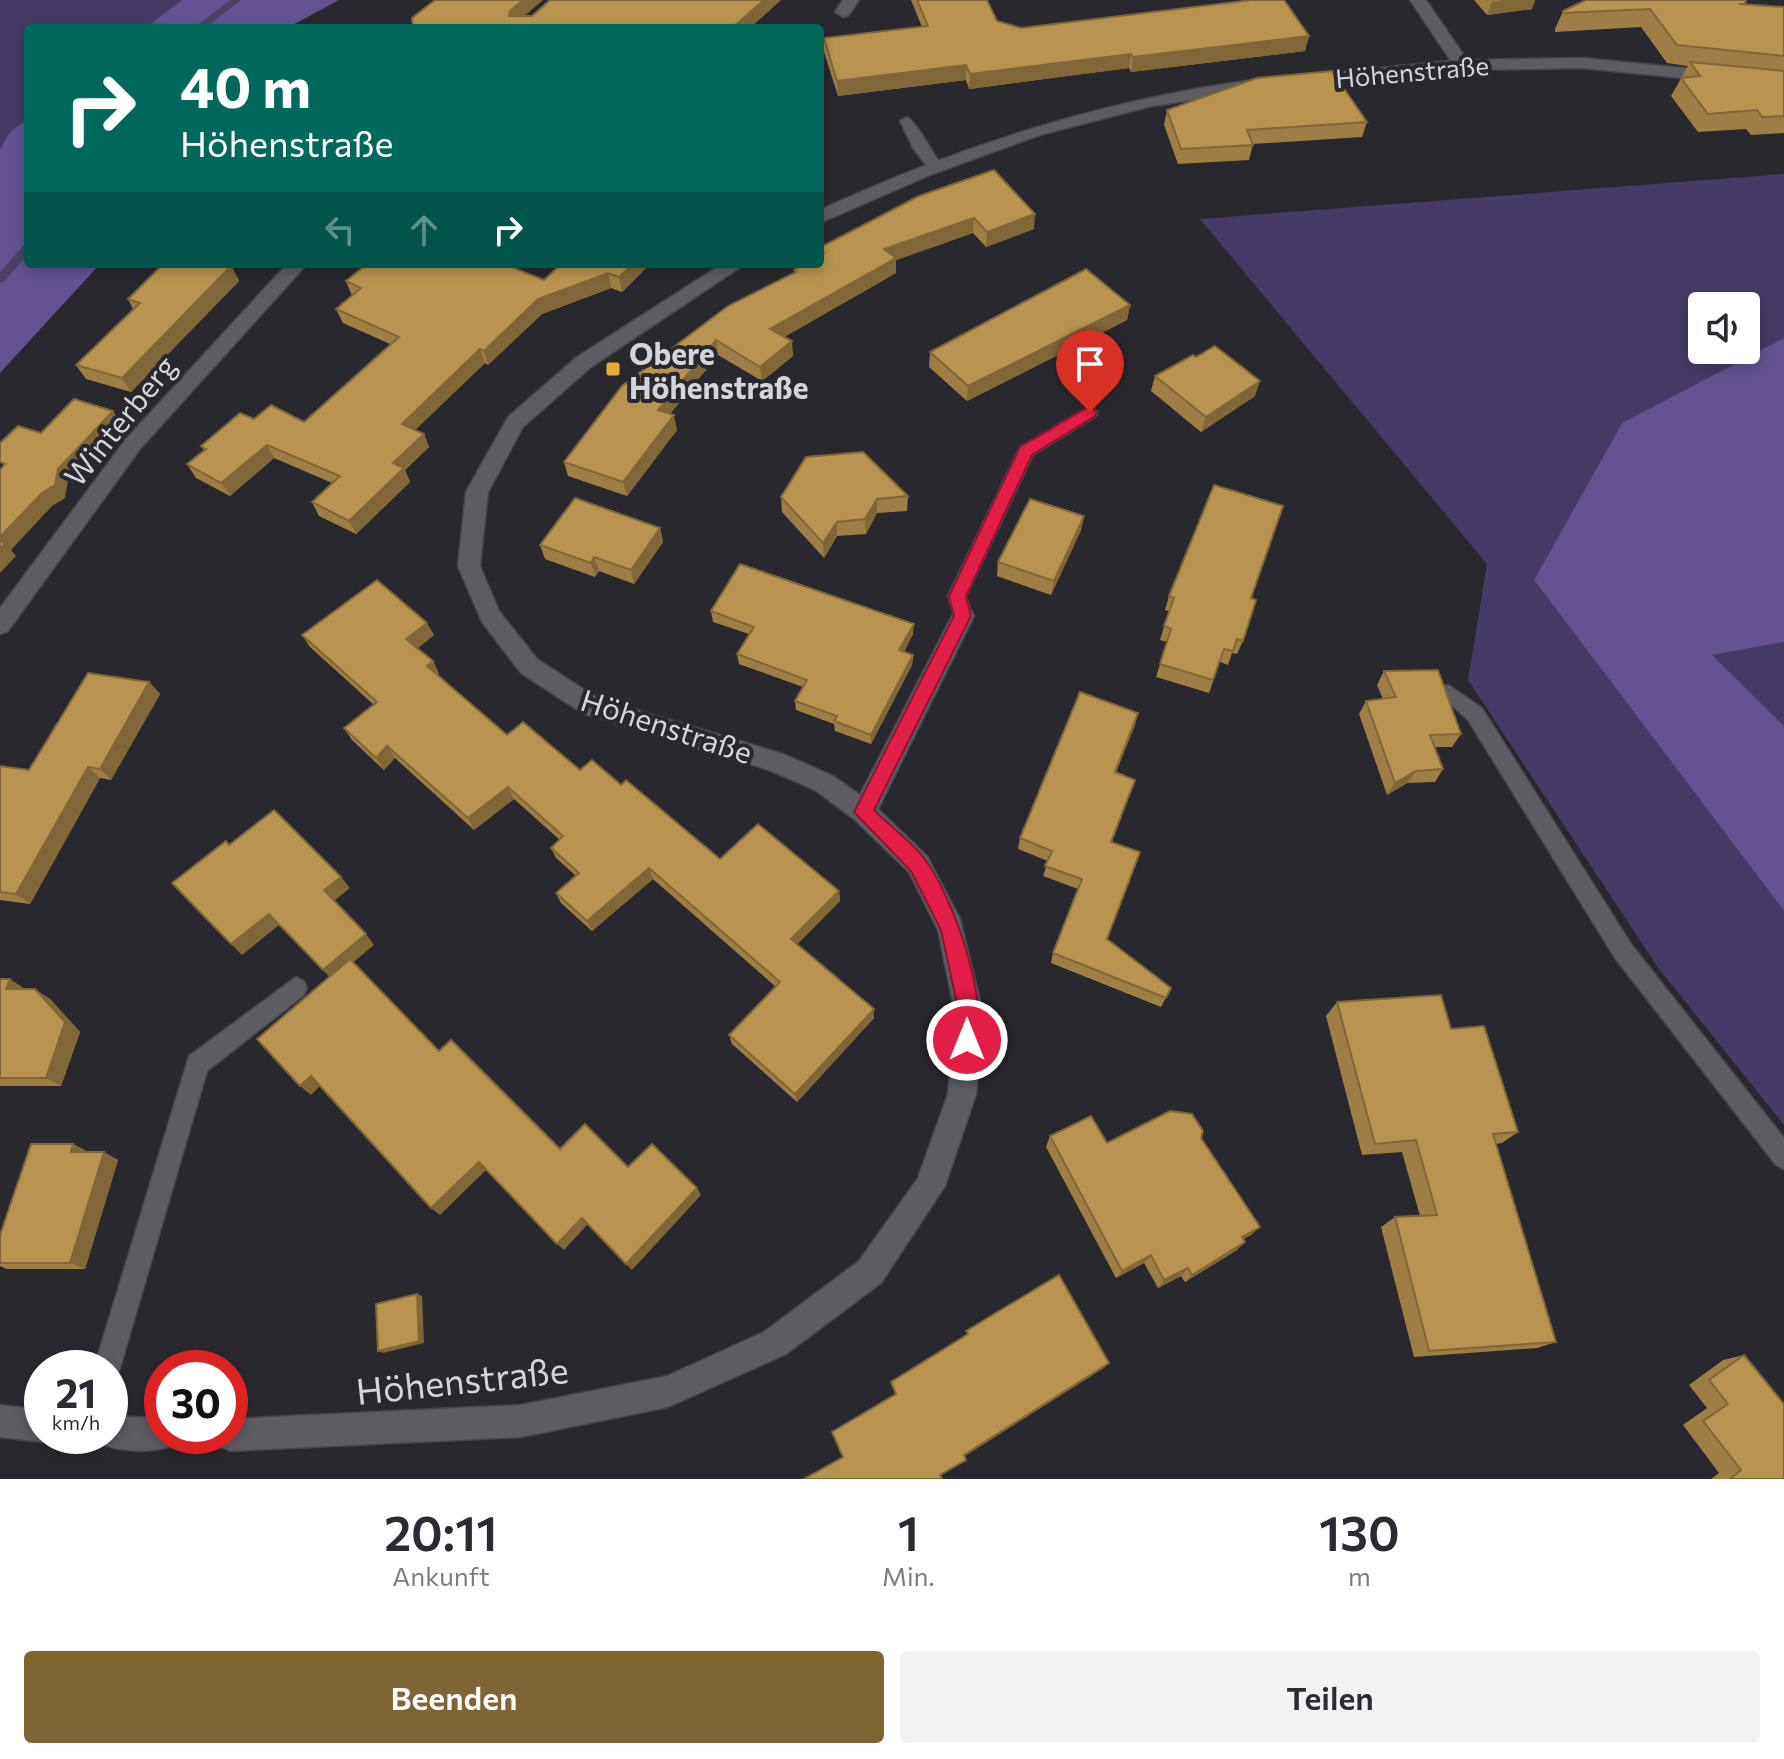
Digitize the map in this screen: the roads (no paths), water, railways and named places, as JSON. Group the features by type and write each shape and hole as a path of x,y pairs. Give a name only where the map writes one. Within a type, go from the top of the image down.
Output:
{"street":[{"path":"1418,0 1462,65"},
{"name":"Höhenstraße","path":"824,215 878,189 1035,132 1141,105 1284,82 1462,65 1582,63 1737,78"},
{"name":"Winterberg","path":"0,625 133,444 294,268"},
{"name":"Höhenstraße","path":"248,1435 521,1421 668,1391 775,1343 870,1272 930,1186 962,1094 969,1013 951,928 918,864 864,812 824,783 774,761 590,706 529,666 490,616 469,566 477,492 515,422 584,362 729,268"},
{"path":"864,812 963,616"},
{"path":"0,1421 24,1424"}],"lane":[{"path":"907,121 920,148 935,167"},
{"path":"963,616 957,596 1026,451 1090,412"},
{"path":"1448,693 1475,714 1623,951 1784,1157"},
{"path":"112,1350 197,1064 296,988"}],"waterway":[{"path":"204,24 236,0"},
{"path":"0,279 24,252"}],"place":[{"name":"Obere Höhenstraße","path":"613,369"}]}
